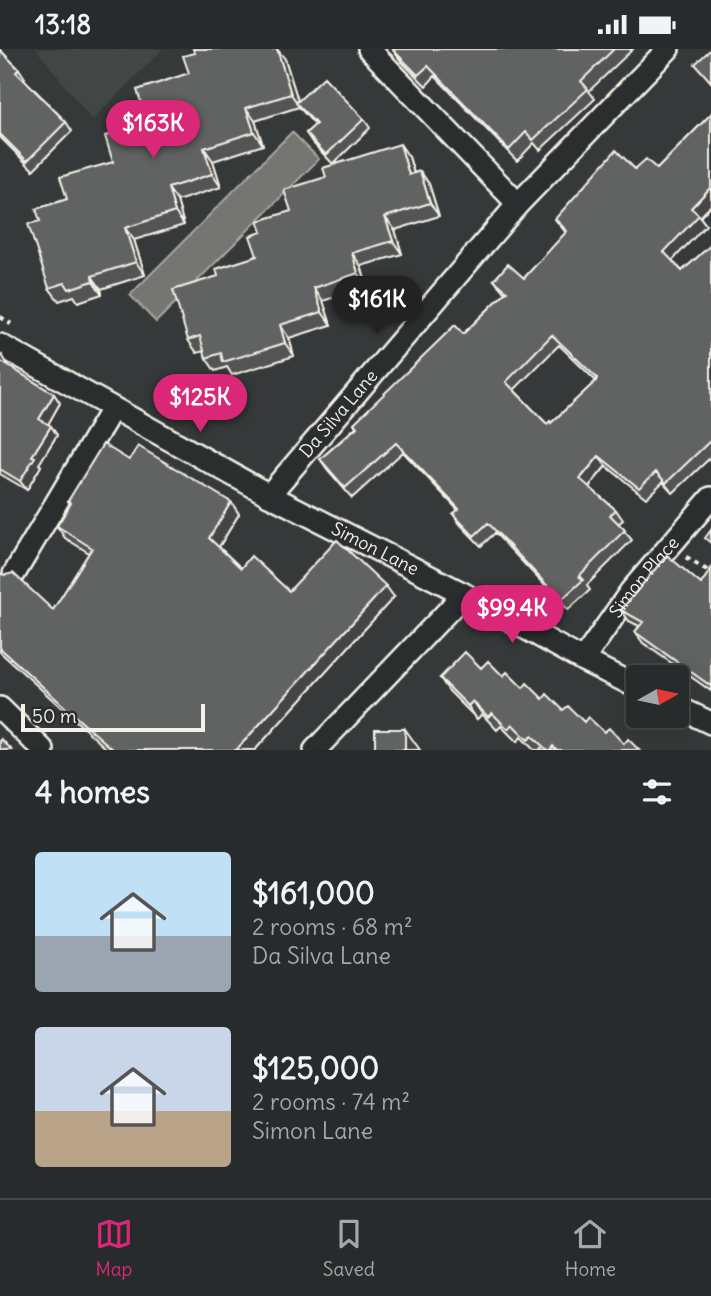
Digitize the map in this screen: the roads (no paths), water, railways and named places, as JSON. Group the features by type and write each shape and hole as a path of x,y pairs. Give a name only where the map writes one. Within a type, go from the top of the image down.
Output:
{"street":[{"path":"369,49 518,204"},
{"name":"Da Silva Lane","path":"269,495 518,204 668,49"},
{"name":"Simon Lane","path":"0,345 269,495 462,593 626,682"},
{"path":"15,574 112,409"},
{"name":"Simon Place","path":"583,660 631,591 711,498"},
{"path":"315,750 450,609 462,593"},
{"path":"0,708 43,750"},
{"path":"690,712 711,723"}]}
